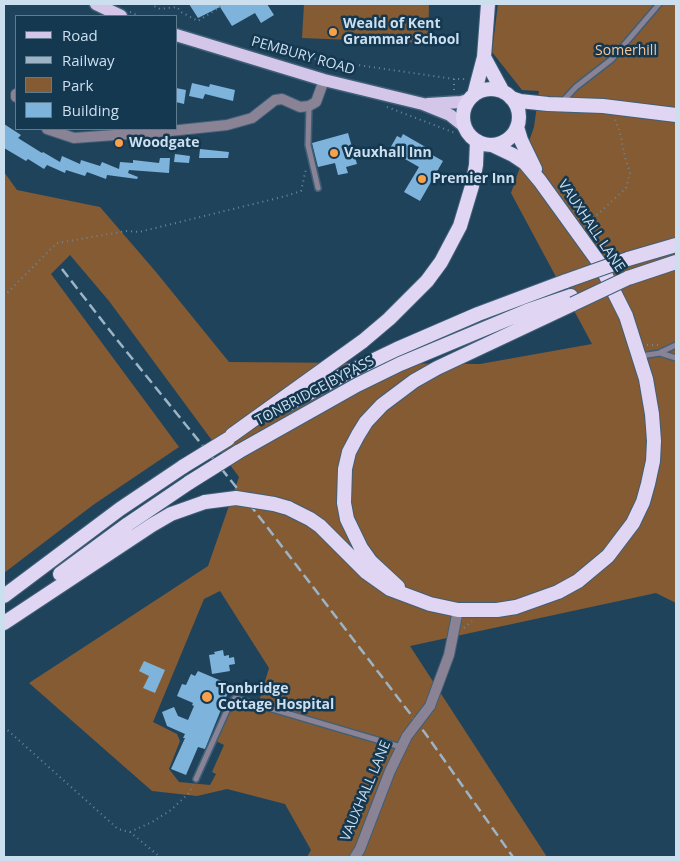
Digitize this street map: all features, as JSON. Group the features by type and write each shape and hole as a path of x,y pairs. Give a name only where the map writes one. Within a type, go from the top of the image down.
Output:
{"highway":[{"path":"488,4 484,57 479,80 463,113 463,131 477,142 492,145 507,140 513,134 526,112 535,107 554,104"},
{"path":"484,57 507,95 518,108 518,123"},
{"path":"471,98 488,89 520,101 603,106 676,115"},
{"name":"VAUXHALL LANE","path":"518,123 521,140 540,181"},
{"path":"230,437 363,341 389,319 427,281 441,262 460,226 472,186 476,165 477,142"},
{"name":"VAUXHALL LANE","path":"458,610 497,610 516,607 558,592 578,581 595,568 619,543 633,523 648,484 653,461 652,414 640,349 600,264 588,245 525,163 492,145"},
{"name":"TONBRIDGE BYPASS","path":"4,596 120,509 184,466 230,437 351,371 396,349 478,314 628,259 676,245"},
{"path":"406,594 371,562 361,548 347,519 344,503 344,469 349,452 366,422 382,405 414,381 437,368 572,300 676,262"},
{"name":"TONBRIDGE BYPASS","path":"4,615 128,524 190,482 238,452 349,390 400,364 527,312 572,300"},
{"path":"4,623 171,514 205,502 236,498 274,504 300,513 320,526 377,581 390,589 430,604 458,610"}],"main road":[{"path":"96,4 119,15"},
{"name":"PEMBURY ROAD","path":"178,36 324,80 423,104 450,115 463,131"},
{"name":"PEMBURY ROAD","path":"423,104 461,102 471,98"}],"street":[{"path":"50,130 74,138 227,125 252,118 275,100 282,99 300,107 309,106 316,102 324,80"},
{"name":"VAUXHALL LANE","path":"355,857 360,849 401,747 430,706 449,655 458,610"}],"lane":[{"path":"554,104 612,59 659,4"},
{"path":"309,106 308,145 318,188"},
{"path":"660,353 676,346"},
{"path":"640,349 676,358"},
{"path":"196,779 229,706 235,698 401,747"}],"path":[{"path":"150,4 160,9 177,5 181,12 198,21 220,8 218,5 220,4"},
{"path":"275,53 454,79 479,80"},
{"path":"384,106 463,131"},
{"path":"588,245 595,240 592,234 597,215 626,188 630,173 624,157 620,133 614,118 604,112 603,106"},
{"path":"4,296 57,243 127,231 139,232 286,196 301,191 306,170 311,163"},
{"path":"640,349 659,345 660,353"},
{"path":"462,632 468,623 475,620"},
{"path":"4,727 118,828 130,832 160,857"},
{"path":"130,832 172,810 189,793 196,779"}],"green space":[{"path":"304,4 429,4 428,43 302,38"},
{"name":"Somerhill","path":"498,4 676,4 676,603 656,593 410,646 547,857 307,857 311,850 285,804 227,789 197,796 152,791 29,683 208,566 239,477 109,301 70,255 51,274 179,447 93,505 4,573 4,172 17,190 100,207 229,362 480,364 592,344 511,193 534,127 539,91 522,90 492,52","holes":["220,591 269,668 257,708 239,702 231,706 216,741 224,745 212,772 216,774 210,785 179,782 169,769 180,741 177,734 153,722 204,599"]}],"building":[{"path":"189,4 267,4 274,15 261,23 255,13 232,26 220,7 198,18"},
{"path":"192,83 209,87 210,84 235,90 233,101 205,94 203,99 189,96"},
{"path":"178,88 186,90 184,104 178,102"},
{"path":"4,124 21,135 18,138 60,162 62,156 80,164 81,160 100,166 102,162 119,169 120,162 133,163 133,160 159,163 160,158 170,158 169,173 129,170 128,173 138,177 137,179 107,175 106,179 87,172 85,176 66,170 65,173 47,165 44,169 4,148"},
{"name":"Vauxhall Inn","path":"348,133 357,164 346,167 348,173 338,175 335,163 318,167 312,143"},
{"name":"Premier Inn","path":"403,134 429,149 427,152 443,161 420,201 404,192 419,167 389,150 397,136 401,138"},
{"path":"200,149 229,152 228,158 199,158"},
{"path":"175,154 190,156 189,163 174,162"},
{"path":"223,650 224,656 234,657 235,664 229,665 230,671 212,674 209,655"},
{"path":"144,661 165,670 155,693 143,688 149,676 139,671"},
{"path":"198,671 231,685 205,749 198,747 186,775 171,769 185,734 167,726 162,712 174,707 178,716 188,720 194,706 192,705 193,703 177,696 182,684 186,685 191,674 195,676"}],"railway":[{"path":"62,269 241,493 425,733 513,857"}],"place":[{"name":"Weald of Kent Grammar School","path":"333,32"},
{"name":"Woodgate","path":"119,143"},
{"name":"Vauxhall Inn","path":"334,153"},
{"name":"Premier Inn","path":"422,179"},
{"name":"Tonbridge Cottage Hospital","path":"207,697"}]}
